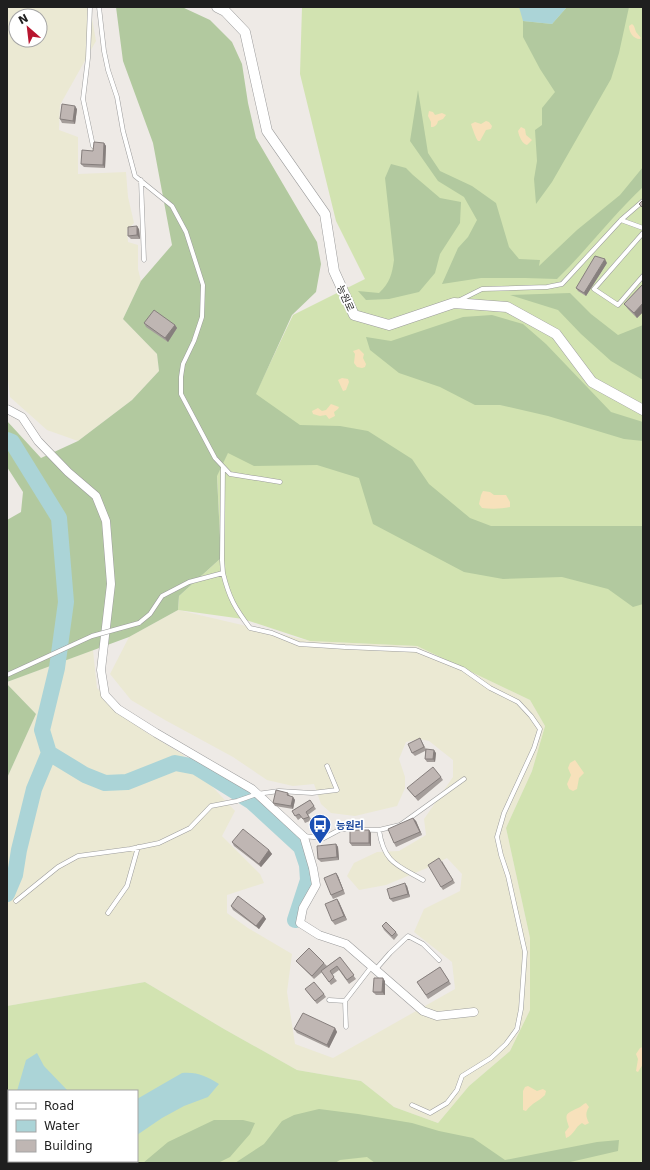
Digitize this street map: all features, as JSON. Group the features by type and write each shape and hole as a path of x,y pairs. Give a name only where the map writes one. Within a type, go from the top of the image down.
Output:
{"street":[{"name":"능원로","path":"217,7 225,11 245,32 267,131 325,214 334,271 354,315 389,324 454,302 507,307 556,334 592,382 643,410"},
{"path":"7,409 22,417 38,441 68,472 96,496 106,521 111,584 100,670 105,695 118,709 124,713 252,789 302,836 313,868 316,885 303,908 300,923 319,935 346,944 423,1011 437,1016 474,1012"}],"lane":[{"path":"90,7 88,58 83,99 93,146"},
{"path":"99,7 104,51 108,70 117,97 123,131 135,176 172,206 186,232 203,285 202,317 194,341 183,364 180,377 181,394 215,458 230,474 280,482"},
{"path":"140,180 144,260"},
{"path":"454,302 482,289 562,284 621,220 643,201"},
{"path":"621,220 643,228"},
{"path":"643,233 594,289 618,306 643,276"},
{"path":"223,467 223,574 234,606 250,628 272,633 299,644 416,650 463,669 490,688 518,702 531,716 540,729 534,748 504,813 497,837 508,876 524,952 521,1009 517,1029 506,1044 496,1053 462,1076 457,1090 447,1103 430,1113 412,1105"},
{"path":"7,675 92,636 139,623 150,614 162,596 190,582 223,574"},
{"path":"16,901 58,867 78,856 159,843 190,828 211,806 257,794 279,791 312,793 337,790 327,766"},
{"path":"302,836 324,838 341,829 379,830 400,825 464,779"},
{"path":"379,830 384,851 392,862 423,880"},
{"path":"108,913 127,886 138,847"},
{"path":"346,1027 345,1001 374,967 408,936 423,944 439,960"},
{"path":"329,1000 345,1001"}],"shaded area":[{"path":"7,7 90,7 96,41 60,105 59,130 78,137 78,174 126,172 128,197 134,223 127,230 128,242 138,245 138,269 141,281 123,319 157,354 159,371 132,400 78,441 47,430 10,397 7,371"},
{"path":"178,610 310,641 417,646 530,700 545,726 532,771 506,828 530,938 530,1010 510,1051 469,1086 438,1123 394,1107 361,1081 297,1070 145,982 7,1006 7,778 36,714 7,684 7,682 93,650 97,688 144,731 182,754 235,811 222,836 260,874 264,883 227,895 227,913 248,928 292,954 287,992 295,1044 333,1058 455,989 452,962 414,932 424,909 460,891 462,874 447,858 386,885 359,890 347,876 354,863 377,852 399,851 426,835 424,819 453,777 453,760 429,741 420,739 406,742 399,759 405,777 405,788 397,806 355,816 331,813 321,804 314,784 293,786 267,780 233,757 131,700 110,674 129,637"}],"green space":[{"path":"116,7 182,7 210,20 232,42 242,64 248,103 256,138 317,242 321,264 316,292 292,315 256,394 300,425 340,426 368,431 412,459 429,484 470,518 491,526 643,526 643,604 633,607 608,589 562,577 503,579 464,572 373,524 359,478 317,465 254,466 228,453 217,476 221,558 179,596 178,610 129,637 7,682 7,520 21,512 23,492 7,467 7,421 41,458 78,441 132,400 159,371 157,354 123,319 141,281 172,245 153,143 123,61"},
{"path":"302,7 643,7 643,1163 7,1163 7,1006 145,982 297,1070 361,1081 394,1107 438,1123 469,1086 510,1051 530,1010 530,938 506,828 532,771 545,726 530,700 417,646 310,641 243,619 178,610 179,596 221,558 217,475 293,315 365,279 336,221 300,74"},
{"path":"567,7 629,7 619,53 611,79 552,182 536,204 534,179 537,161 535,130 542,125 542,108 555,92 540,69 523,37 523,21 552,24"},
{"path":"418,90 428,153 440,171 472,186 496,203 509,247 519,259 540,260 539,266 577,230 620,195 643,167 643,187 557,279 481,278 442,284 458,248 468,237 477,220 464,197 438,181 410,141"},
{"path":"391,164 406,168 440,198 461,202 460,223 440,254 435,273 419,292 389,299 366,300 358,291 379,293 388,282 394,260 385,178"},
{"path":"570,293 591,314 618,335 643,325 643,380 611,361 581,334 558,310 510,295"},
{"path":"492,315 523,324 546,344 611,412 643,422 643,441 624,439 548,416 500,405 475,405 440,387 399,373 370,350 366,337 391,341 463,317"},
{"path":"7,684 36,714 7,778"},
{"path":"319,1109 412,1123 439,1131 473,1138 505,1160 597,1142 619,1140 618,1151 566,1163 375,1163 367,1157 340,1160 335,1163 235,1163 264,1144 282,1121 294,1115"},
{"path":"214,1120 243,1120 255,1123 250,1134 230,1157 218,1163 143,1163 168,1142"}],"sand":[{"path":"632,24 641,38 640,39 635,38 631,33 629,26"},
{"path":"429,111 433,112 435,115 442,113 446,115 443,119 438,121 436,126 431,127 431,122 428,116"},
{"path":"486,121 492,126 491,129 486,130 480,141 478,141 471,124 475,122 481,124"},
{"path":"521,127 525,129 526,135 532,140 527,145 522,141 519,135 518,131"},
{"path":"359,349 364,354 363,358 366,364 365,367 362,368 357,367 354,363 355,354 353,351"},
{"path":"342,378 348,379 349,382 346,390 343,391 338,380"},
{"path":"331,404 339,407 334,412 335,416 329,419 326,415 320,416 313,414 312,411 318,408 322,411 326,410"},
{"path":"483,491 490,492 494,495 506,495 510,502 510,507 496,509 482,508 479,504"},
{"path":"575,760 584,773 579,778 577,789 573,791 569,789 567,784 571,775 568,768 570,763"},
{"path":"643,1047 643,1064 638,1072 636,1071 638,1059 636,1054 640,1048"},
{"path":"528,1086 537,1091 543,1089 546,1091 545,1095 526,1111 523,1110 523,1091 525,1087"},
{"path":"586,1103 589,1107 586,1115 589,1123 585,1125 582,1123 571,1135 566,1138 565,1132 569,1127 566,1116 567,1114"}],"water":[{"path":"519,7 567,7 552,24 523,21"},
{"path":"37,1053 44,1066 67,1090 17,1090 26,1060"},
{"path":"182,1073 202,1075 219,1084 208,1097 184,1106 162,1118 138,1134 138,1098"},
{"path":"8,1122 8,1162 103,1162 7,1163"}],"building":[{"path":"62,104 75,106 73,121 60,119"},
{"path":"94,142 104,143 103,165 81,164 82,150 93,151"},
{"path":"643,200 643,208 639,204"},
{"path":"137,226 137,235 128,236 128,227"},
{"path":"595,256 605,259 584,293 576,288"},
{"path":"643,284 643,303 634,313 624,304"},
{"path":"154,310 175,325 165,338 144,323"},
{"path":"420,738 424,747 412,753 408,744"},
{"path":"426,749 434,750 433,759 425,759"},
{"path":"433,767 441,777 415,797 407,788"},
{"path":"276,790 288,793 287,795 293,797 291,806 273,803"},
{"path":"310,800 314,806 306,812 309,817 303,819 299,814 295,816 292,811"},
{"path":"413,818 420,832 394,843 388,829"},
{"path":"243,829 269,850 259,864 232,842"},
{"path":"350,830 369,830 369,843 350,843"},
{"path":"336,844 337,857 318,859 317,846"},
{"path":"439,858 453,880 441,887 428,865"},
{"path":"336,873 343,890 331,895 324,878"},
{"path":"405,883 408,894 390,899 387,889"},
{"path":"238,896 264,916 256,926 231,906"},
{"path":"337,899 344,916 332,921 325,904"},
{"path":"386,922 396,932 392,936 382,926"},
{"path":"309,948 324,963 312,976 296,961"},
{"path":"340,957 354,975 347,980 337,966 330,971 334,977 329,982 321,971"},
{"path":"440,967 449,981 426,995 417,982"},
{"path":"374,978 383,978 382,992 373,992"},
{"path":"314,982 324,994 315,1001 305,989"},
{"path":"303,1013 335,1028 327,1045 294,1029"}],"waterway":[{"path":"7,440 12,442 59,518 66,602 57,668 42,730 49,753 34,789 19,850 15,875 7,894"},
{"path":"49,753 85,775 105,783 127,782 175,763 196,767 252,802 301,847 307,865 308,880 295,920"}],"place":[{"name":"능원리","path":"320,844"}]}
